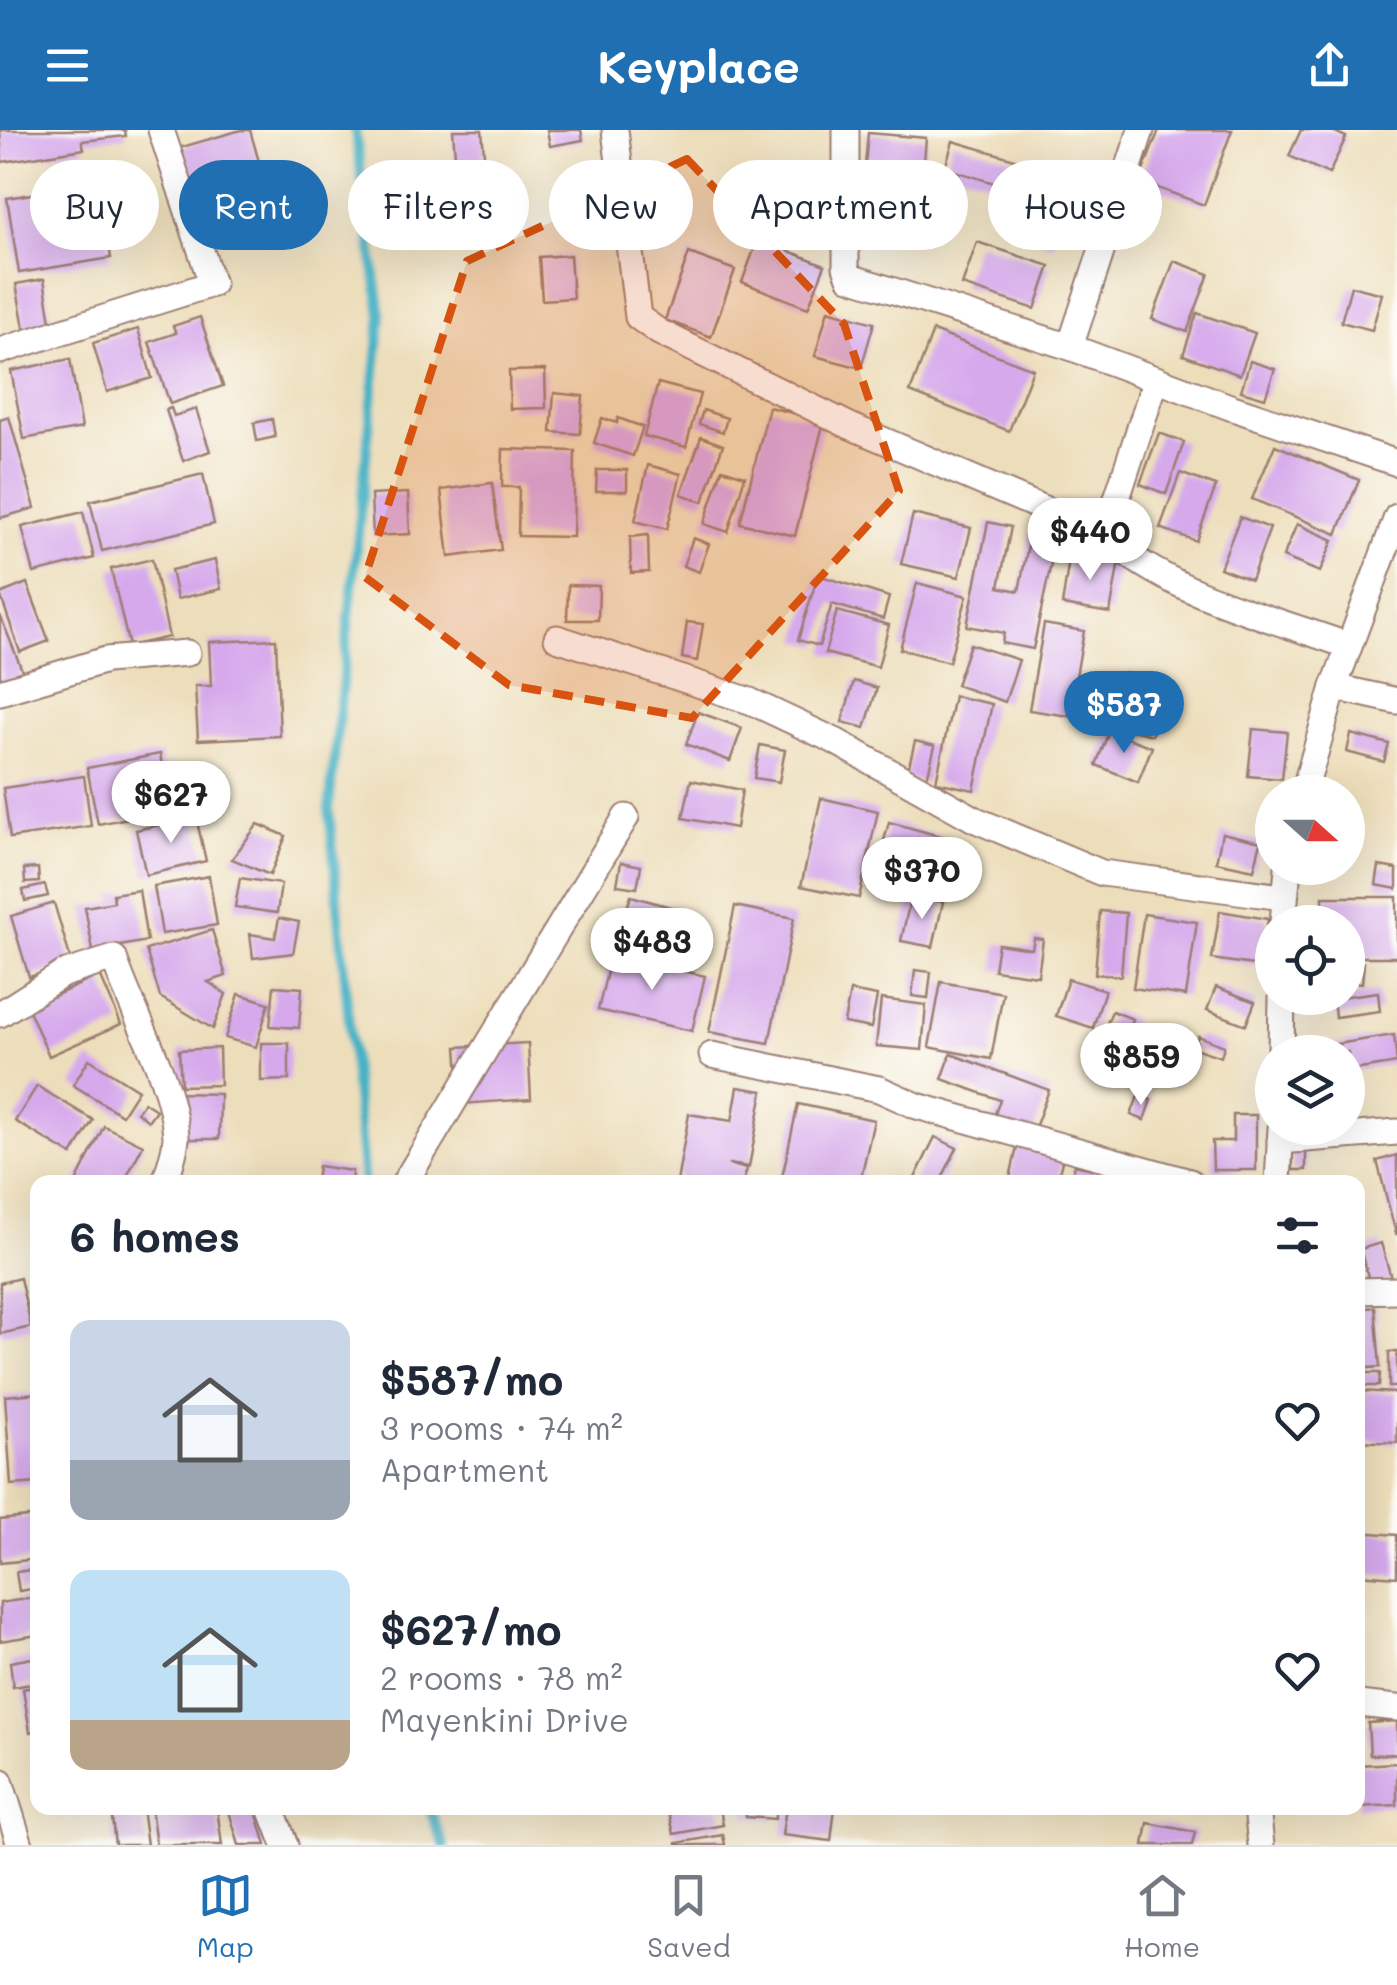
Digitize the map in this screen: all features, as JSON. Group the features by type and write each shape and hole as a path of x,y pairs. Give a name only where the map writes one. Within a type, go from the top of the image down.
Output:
{"street":[{"path":"0,351 212,284 161,130"},
{"path":"615,130 638,317 659,332 850,426 1106,535 1126,556 1164,579 1349,646"},
{"path":"846,130 846,267 850,277 1070,347 1397,463"},
{"path":"1070,347 1141,130"},
{"path":"1106,535 1156,380"},
{"path":"1309,775 1334,687 1397,517"},
{"path":"557,638 750,701 835,741 976,820 1102,873 1259,905"},
{"path":"0,692 106,660 187,653"},
{"path":"1334,687 1397,702"},
{"path":"409,1175 626,817"},
{"path":"0,1014 63,974 114,958 164,1082 176,1138 167,1175"},
{"path":"712,1056 879,1089 917,1106 1165,1175"},
{"path":"1365,1133 1397,1132"},
{"path":"1278,1175 1280,1145"},
{"path":"1365,1291 1397,1290"},
{"path":"1365,1705 1397,1708"},
{"path":"0,1781 20,1845"},
{"path":"274,1815 285,1845"},
{"path":"1258,1815 1261,1845"}],"highlighted area":[{"path":"687,159 844,324 899,491 692,718 509,685 365,577 467,261"}],"building":[{"path":"0,130 125,130 126,136 82,141 84,149 2,162"},
{"path":"250,130 258,160 179,163 175,149"},
{"path":"453,130 482,130 484,160 455,160"},
{"path":"547,130 581,130 583,140 550,146"},
{"path":"1159,130 1232,130 1204,205 1162,189 1162,160 1147,160"},
{"path":"1301,130 1331,130 1346,137 1329,174 1289,156"},
{"path":"868,133 926,138 924,160 865,160"},
{"path":"953,141 1018,160 988,160 988,181 968,175 968,160 947,160"},
{"path":"30,194 30,250 110,250 111,258 19,273 7,198"},
{"path":"977,242 988,246 988,250 1001,250 1050,266 1035,309 962,285"},
{"path":"754,250 786,250 825,265 808,308 742,282"},
{"path":"689,253 735,270 711,337 665,320"},
{"path":"570,255 573,298 542,300 539,257"},
{"path":"1174,261 1209,274 1187,332 1152,319"},
{"path":"44,279 52,328 25,333 16,284"},
{"path":"1351,286 1382,294 1372,330 1341,322"},
{"path":"828,310 874,323 861,368 815,356"},
{"path":"1197,313 1255,333 1240,375 1183,355"},
{"path":"200,317 223,386 170,404 149,342 176,333 173,326"},
{"path":"138,329 152,378 107,392 93,343"},
{"path":"933,331 1033,369 1009,431 910,392"},
{"path":"70,359 82,428 24,439 11,371"},
{"path":"1250,361 1275,369 1265,398 1241,391"},
{"path":"545,370 546,408 510,409 509,371"},
{"path":"658,383 700,394 686,447 644,436"},
{"path":"554,393 583,396 580,434 551,432"},
{"path":"769,407 824,421 795,536 740,523"},
{"path":"171,408 174,416 196,409 210,451 183,461 166,410"},
{"path":"703,410 727,418 723,432 699,424"},
{"path":"9,417 35,508 0,518 0,420"},
{"path":"602,418 617,423 618,418 643,427 633,456 594,443"},
{"path":"272,419 275,437 257,441 254,423"},
{"path":"1159,433 1184,442 1166,494 1140,484"},
{"path":"701,437 723,445 703,502 681,494"},
{"path":"1275,445 1359,480 1337,534 1252,499"},
{"path":"503,449 575,451 573,537 518,536 519,487 502,487"},
{"path":"648,465 681,474 667,529 635,521"},
{"path":"722,469 745,476 728,532 704,524"},
{"path":"597,470 627,470 627,491 596,491"},
{"path":"1180,473 1216,486 1196,541 1160,528"},
{"path":"203,474 214,524 102,551 90,501"},
{"path":"492,483 501,550 449,557 441,490"},
{"path":"408,493 410,534 373,536 371,495"},
{"path":"83,512 94,558 34,573 22,527"},
{"path":"913,514 971,528 959,577 901,564"},
{"path":"1240,517 1270,528 1251,580 1220,568"},
{"path":"988,522 1011,527 999,587 1019,591 1030,535 1056,540 1033,649 1002,643 1004,633 967,626"},
{"path":"1297,524 1333,540 1320,572 1283,557"},
{"path":"648,535 649,572 631,573 630,537"},
{"path":"693,538 709,544 699,572 683,566"},
{"path":"1070,553 1119,561 1110,613 1062,605"},
{"path":"152,559 169,637 129,646 111,569"},
{"path":"215,560 221,589 177,599 171,570"},
{"path":"818,575 889,597 883,619 832,604 819,646 798,640"},
{"path":"27,583 49,641 20,652 0,594"},
{"path":"917,583 967,596 949,662 900,649"},
{"path":"568,585 599,586 598,620 567,620"},
{"path":"837,611 889,625 878,667 825,653"},
{"path":"0,615 24,675 0,685"},
{"path":"687,622 703,624 697,661 682,658"},
{"path":"1044,624 1084,631 1069,716 1029,710"},
{"path":"276,639 280,736 198,740 195,686 211,686 209,642"},
{"path":"970,644 1019,660 1005,702 956,685"},
{"path":"1124,673 1165,683 1152,735 1111,725"},
{"path":"854,681 877,688 865,728 842,722"},
{"path":"954,696 992,704 974,790 936,782"},
{"path":"698,712 742,728 730,761 686,744"},
{"path":"1253,729 1287,732 1282,775 1248,776"},
{"path":"1109,731 1152,747 1138,782 1096,765"},
{"path":"1351,734 1389,744 1384,762 1347,752"},
{"path":"915,741 935,746 926,782 906,778"},
{"path":"760,745 785,750 779,782 754,778"},
{"path":"160,754 170,810 98,824 87,768"},
{"path":"84,776 91,826 10,838 3,788"},
{"path":"691,780 742,790 736,828 683,818"},
{"path":"821,798 878,811 859,898 801,886"},
{"path":"196,817 206,861 146,875 136,830"},
{"path":"889,822 947,838 931,898 873,882"},
{"path":"258,824 286,836 270,875 232,859"},
{"path":"1222,833 1255,841 1254,870 1216,862"},
{"path":"621,862 641,866 637,888 617,885"},
{"path":"1379,866 1397,869 1397,889 1376,885"},
{"path":"38,868 39,882 25,883 24,869"},
{"path":"209,876 217,925 162,934 154,886"},
{"path":"240,878 281,884 277,913 235,907"},
{"path":"45,885 48,896 25,901 23,890"},
{"path":"139,890 147,941 93,951 85,907 114,902 113,894"},
{"path":"631,896 688,912 677,963 614,946"},
{"path":"911,896 943,902 933,947 901,941"},
{"path":"1323,897 1397,897 1397,957 1365,957 1365,905 1323,905"},
{"path":"54,903 72,964 29,977 11,916"},
{"path":"735,906 794,918 769,1043 709,1032"},
{"path":"1100,911 1126,913 1121,976 1095,974"},
{"path":"1220,911 1255,917 1255,965 1212,959"},
{"path":"1144,914 1197,922 1186,996 1133,988"},
{"path":"279,918 299,922 293,953 253,958 250,934 275,938"},
{"path":"212,930 226,976 208,982 226,994 213,1029 160,997 146,950"},
{"path":"1034,938 1043,939 1038,976 994,970 998,944 1032,949"},
{"path":"611,955 705,976 692,1031 598,1010"},
{"path":"915,970 931,972 928,998 912,996"},
{"path":"100,975 121,1024 49,1056 28,1008"},
{"path":"1068,979 1105,990 1093,1028 1056,1016"},
{"path":"941,982 1003,993 991,1059 929,1047"},
{"path":"274,986 302,988 299,1028 270,1026"},
{"path":"1216,987 1255,1002 1246,1025 1207,1010"},
{"path":"850,991 877,996 871,1028 844,1023"},
{"path":"1378,992 1380,1011 1365,1013 1365,994"},
{"path":"239,994 269,1003 256,1047 225,1038"},
{"path":"881,999 926,1005 922,1050 876,1046"},
{"path":"1112,1011 1133,1019 1120,1051 1099,1043"},
{"path":"1394,1035 1397,1063 1365,1068 1365,1040"},
{"path":"1198,1036 1224,1046 1221,1057 1194,1048"},
{"path":"261,1043 289,1043 289,1080 261,1081"},
{"path":"528,1043 531,1099 461,1104 457,1047"},
{"path":"219,1048 220,1085 181,1086 179,1050"},
{"path":"951,1054 1049,1090 1032,1136 992,1122 1000,1100 942,1079"},
{"path":"89,1059 138,1090 122,1115 73,1085"},
{"path":"37,1086 93,1120 72,1155 15,1121"},
{"path":"738,1087 763,1091 749,1167 728,1164 747,1169 745,1175 678,1175 689,1114 732,1121"},
{"path":"176,1093 220,1094 219,1139 175,1139"},
{"path":"1138,1096 1151,1100 1144,1120 1131,1115"},
{"path":"144,1102 156,1110 148,1121 137,1112"},
{"path":"798,1104 874,1120 862,1175 783,1175"},
{"path":"1233,1115 1255,1115 1256,1170 1213,1170 1212,1141 1233,1141"},
{"path":"104,1126 143,1145 128,1175 80,1175"},
{"path":"935,1137 957,1148 944,1175 916,1175"},
{"path":"1018,1143 1064,1153 1059,1175 1011,1175"},
{"path":"1292,1148 1306,1148 1306,1170 1293,1170"},
{"path":"1397,1155 1397,1234 1396,1234 1377,1161"},
{"path":"1074,1165 1111,1173 1111,1175 1072,1175"},
{"path":"318,1166 352,1171 352,1175 317,1175"},
{"path":"1381,1243 1392,1281 1371,1287 1365,1248"},
{"path":"20,1278 30,1327 0,1334 0,1283"},
{"path":"1375,1307 1380,1367 1365,1368 1365,1308"},
{"path":"1389,1352 1397,1352 1397,1387 1389,1387"},
{"path":"1365,1373 1380,1373 1379,1386 1365,1386"},
{"path":"1365,1391 1397,1393 1397,1443 1365,1441"},
{"path":"30,1394 30,1484 11,1485 5,1396"},
{"path":"30,1517 30,1560 0,1563 0,1520"},
{"path":"1365,1533 1397,1535 1397,1577 1365,1575"},
{"path":"30,1570 30,1589 19,1591 16,1572"},
{"path":"30,1598 30,1636 0,1641 0,1603"},
{"path":"30,1658 30,1684 13,1687 10,1662"},
{"path":"30,1688 30,1732 23,1689"},
{"path":"1397,1721 1397,1754 1370,1755 1368,1723"},
{"path":"1397,1763 1397,1805 1365,1807 1365,1765"},
{"path":"112,1815 143,1815 147,1845 115,1845"},
{"path":"152,1815 218,1815 222,1845 156,1845"},
{"path":"230,1815 257,1815 266,1845 239,1845"},
{"path":"670,1815 721,1815 723,1825 674,1834"},
{"path":"775,1815 775,1819 746,1817"},
{"path":"785,1815 834,1815 831,1841 782,1835"},
{"path":"1148,1823 1195,1832 1192,1845 1144,1845"},
{"path":"723,1835 725,1845 677,1845 677,1843"}],"waterway":[{"path":"355,130 381,316 329,809 363,1175"},
{"path":"432,1815 444,1845"}]}
